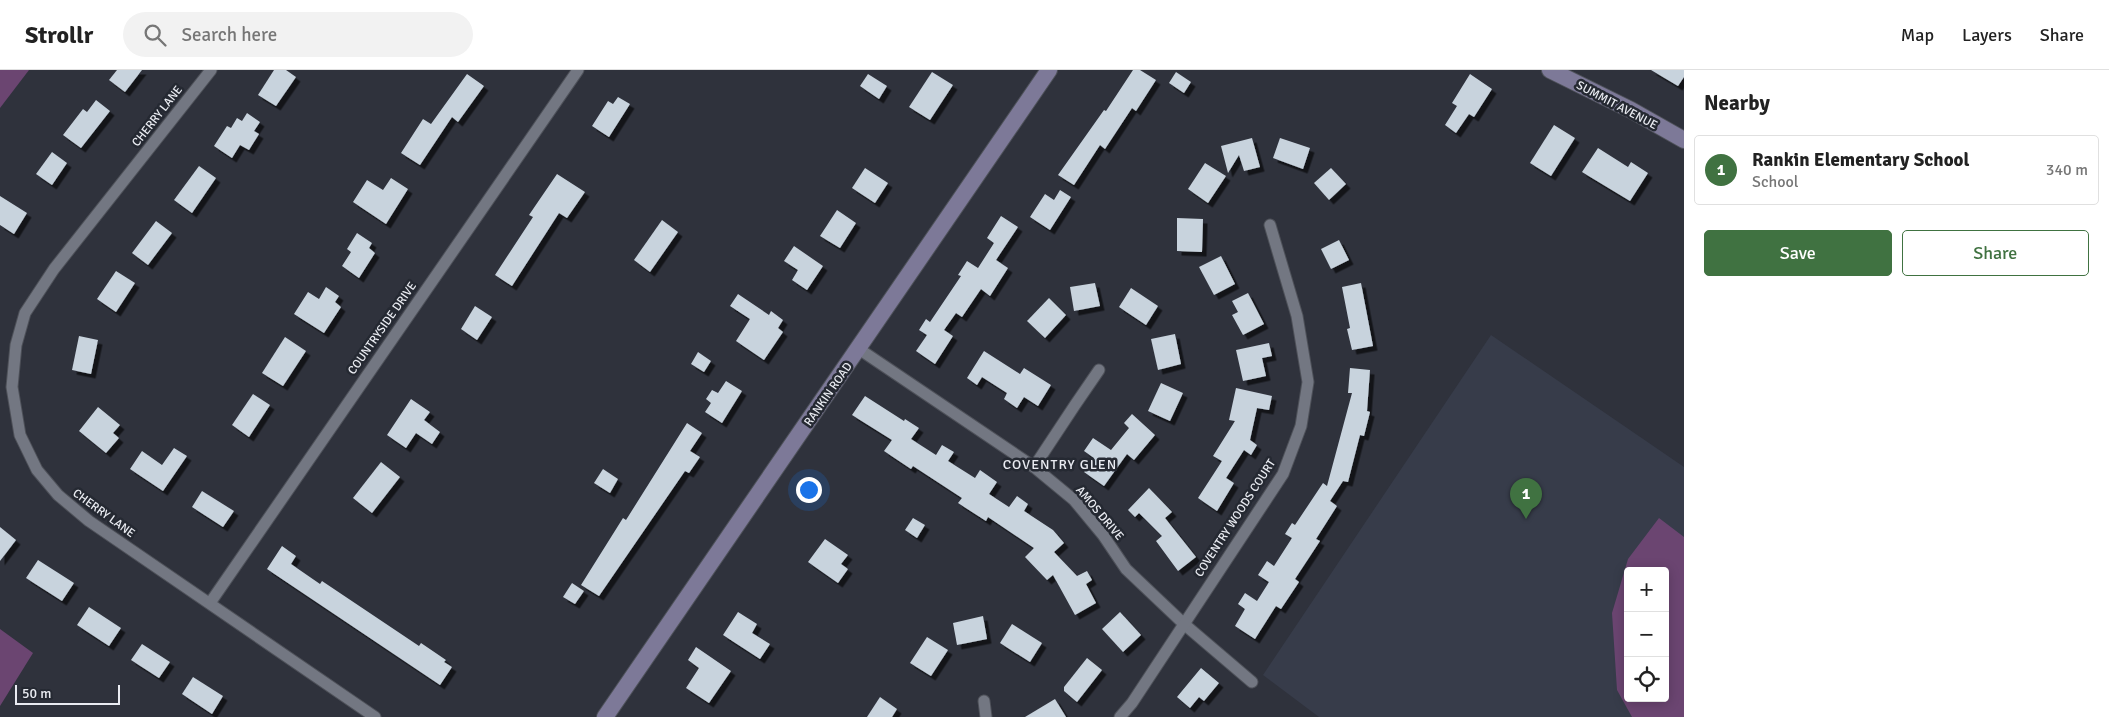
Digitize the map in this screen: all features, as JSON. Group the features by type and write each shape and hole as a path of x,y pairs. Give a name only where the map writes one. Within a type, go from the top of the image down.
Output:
{"street":[{"name":"CHERRY LANE","path":"211,70 54,268 25,313 16,345 12,388 20,435 37,470 58,495 89,521 375,717"},
{"name":"COUNTRYSIDE DRIVE","path":"210,603 578,70"},
{"name":"RANKIN ROAD","path":"605,717 1049,70"},
{"name":"SUMMIT AVENUE","path":"1550,70 1631,110 1684,140"},
{"name":"COVENTRY WOODS COURT","path":"1120,717 1132,703 1283,474 1301,426 1308,382 1297,316 1270,225"},
{"name":"AMOS DRIVE","path":"859,349 1034,467 1074,500 1103,535 1126,569 1184,624 1252,682"},
{"path":"1034,467 1074,404 1099,370"},
{"path":"984,701 986,717"}],"shaded area":[{"path":"0,70 29,70 0,108"},
{"path":"1491,335 1684,467 1684,717 1319,717 1263,675"},
{"path":"1659,518 1684,537 1684,717 1632,717 1617,690 1612,613 1624,572 1624,702 1669,702 1669,567 1626,567 1628,559"},
{"path":"0,629 33,653 0,706"}],"building":[{"path":"117,70 142,70 125,92 109,80"},
{"path":"274,70 286,70 296,77 276,106 258,95"},
{"path":"1133,70 1140,70 1156,80 1136,111 1132,108 1105,149 1100,145 1074,185 1058,175 1104,110 1106,111"},
{"path":"1651,70 1684,70 1684,77 1678,86"},
{"path":"932,72 953,85 930,120 909,107"},
{"path":"1176,72 1191,82 1184,93 1169,83"},
{"path":"467,74 484,86 458,122 452,117 420,165 401,153 423,119 431,124"},
{"path":"868,74 887,86 879,99 860,86"},
{"path":"1470,74 1492,89 1474,117 1469,114 1456,133 1445,125 1457,106 1452,103"},
{"path":"618,97 630,104 609,137 592,126 608,101 613,104"},
{"path":"96,100 110,111 81,148 63,135 83,109 87,112"},
{"path":"247,113 260,122 254,131 259,134 249,150 240,145 232,158 214,146 227,126 231,128 237,118 242,121"},
{"path":"1554,125 1575,138 1551,176 1530,163"},
{"path":"1252,138 1260,167 1244,171 1239,155 1228,173 1221,146"},
{"path":"1280,138 1310,148 1303,169 1273,158"},
{"path":"1598,148 1628,167 1631,162 1648,173 1630,201 1582,172"},
{"path":"52,152 67,163 52,185 36,174"},
{"path":"1205,163 1226,176 1208,203 1188,189"},
{"path":"199,166 216,178 192,213 174,200"},
{"path":"865,168 888,183 875,203 852,188"},
{"path":"1331,168 1346,184 1329,200 1314,183"},
{"path":"557,174 585,192 567,218 559,213 512,286 495,275 533,217 529,215"},
{"path":"391,178 408,189 386,224 353,202 367,180 383,190"},
{"path":"1060,190 1071,197 1050,230 1030,217 1045,194 1054,200"},
{"path":"0,196 27,213 14,234 0,225"},
{"path":"837,210 856,223 840,248 820,236"},
{"path":"1001,216 1018,227 996,260 1008,268 990,296 981,289 962,317 956,313 944,330 953,336 935,364 916,351 927,335 919,330 926,319 930,322 961,276 958,275 967,261 978,268 994,243 987,238"},
{"path":"1177,218 1203,219 1202,252 1177,251"},
{"path":"662,220 678,232 650,272 634,260"},
{"path":"156,221 172,233 148,265 132,253"},
{"path":"357,233 372,243 369,248 375,253 359,278 342,266 351,252 347,249"},
{"path":"1339,240 1349,260 1331,269 1321,249"},
{"path":"794,246 823,266 807,290 792,280 798,270 784,261"},
{"path":"1221,256 1235,284 1214,295 1199,267"},
{"path":"116,271 135,283 116,312 97,299"},
{"path":"1095,283 1100,306 1074,311 1070,287"},
{"path":"1361,283 1373,346 1352,350 1347,329 1350,328 1342,287"},
{"path":"326,287 339,296 335,302 341,307 324,333 294,314 308,292 319,299"},
{"path":"1131,288 1158,306 1146,325 1119,307"},
{"path":"1248,293 1264,324 1243,335 1232,315 1238,312 1232,301"},
{"path":"738,294 769,315 771,311 783,320 778,328 783,332 764,360 736,341 750,319 730,306"},
{"path":"1049,298 1066,315 1045,338 1027,321"},
{"path":"475,306 492,317 477,340 461,329"},
{"path":"1175,334 1181,364 1158,370 1151,339"},
{"path":"79,336 98,340 91,374 72,370"},
{"path":"285,337 306,351 283,386 262,373"},
{"path":"1269,343 1272,356 1262,358 1266,376 1243,381 1236,350"},
{"path":"984,351 1020,374 1024,368 1051,385 1038,406 1024,397 1017,408 1004,399 1007,393 982,377 977,385 967,378"},
{"path":"698,352 711,361 704,372 691,364"},
{"path":"1350,368 1370,370 1367,411 1370,412 1364,436 1360,435 1348,482 1343,481 1330,501 1337,506 1316,539 1320,541 1295,579 1299,582 1281,609 1276,606 1255,639 1235,626 1245,609 1238,604 1245,593 1257,601 1269,582 1258,575 1267,561 1274,566 1292,538 1285,534 1292,523 1295,525 1323,483 1327,486 1352,393 1348,393"},
{"path":"726,381 742,391 722,423 705,412 711,403 706,399 712,390 718,393"},
{"path":"1161,383 1183,393 1170,421 1148,411"},
{"path":"1236,388 1272,396 1269,410 1257,408 1250,440 1257,445 1251,455 1244,450 1226,478 1234,483 1217,511 1198,498 1222,461 1213,456 1235,421 1229,420"},
{"path":"253,394 270,405 249,437 232,425"},
{"path":"865,396 904,421 905,419 919,428 911,439 936,455 942,445 954,452 948,461 975,478 980,470 997,482 989,494 1009,507 1017,496 1028,504 1024,511 1053,530 1064,543 1054,552 1077,576 1087,571 1092,580 1086,584 1096,603 1075,615 1053,575 1047,580 1025,557 1034,548 988,517 986,521 958,503 962,498 913,466 911,469 884,451 892,440 852,415"},
{"path":"411,399 430,412 424,420 440,432 432,444 416,433 406,448 387,435"},
{"path":"98,407 120,425 113,433 119,438 106,453 79,431"},
{"path":"1132,414 1155,435 1134,460 1127,454 1104,486 1084,472 1094,458 1084,451 1093,438 1111,450 1129,428 1124,423"},
{"path":"687,423 702,433 690,451 700,457 689,473 685,471 599,596 581,585 623,518 626,520"},
{"path":"174,448 187,456 163,491 130,469 142,451 162,465"},
{"path":"381,462 400,477 372,513 353,498"},
{"path":"603,469 618,479 610,493 594,483"},
{"path":"1149,488 1172,512 1165,518 1196,557 1178,571 1156,541 1162,536 1139,513 1135,517 1128,510"},
{"path":"202,491 234,511 223,527 192,507"},
{"path":"913,518 925,525 917,538 905,530"},
{"path":"0,527 16,540 0,561"},
{"path":"825,539 848,555 841,564 848,569 838,583 808,562"},
{"path":"282,546 296,556 291,564 320,584 322,581 419,646 421,643 446,660 444,662 452,667 440,685 267,569"},
{"path":"38,560 74,583 62,601 26,578"},
{"path":"572,583 584,591 575,604 563,597"},
{"path":"89,607 121,628 109,646 77,625"},
{"path":"738,612 757,624 752,633 770,644 760,659 723,635"},
{"path":"1120,612 1141,635 1123,652 1102,629"},
{"path":"983,616 987,639 957,645 953,623"},
{"path":"1012,624 1042,643 1030,662 1000,643"},
{"path":"927,637 948,650 931,676 910,663"},
{"path":"142,644 170,662 159,678 131,660"},
{"path":"696,647 731,671 709,703 686,688 699,668 688,660"},
{"path":"1087,658 1102,670 1077,702 1064,691 1064,687"},
{"path":"1201,668 1219,683 1204,701 1199,697 1190,708 1177,697"},
{"path":"193,677 223,696 212,714 182,694"},
{"path":"880,697 897,709 892,717 867,717"},
{"path":"1055,699 1066,717 1025,717"}],"place":[{"name":"Rankin Elementary School","path":"1526,519"}],"district":[{"name":"COVENTRY GLEN","path":"1060,464"}]}
